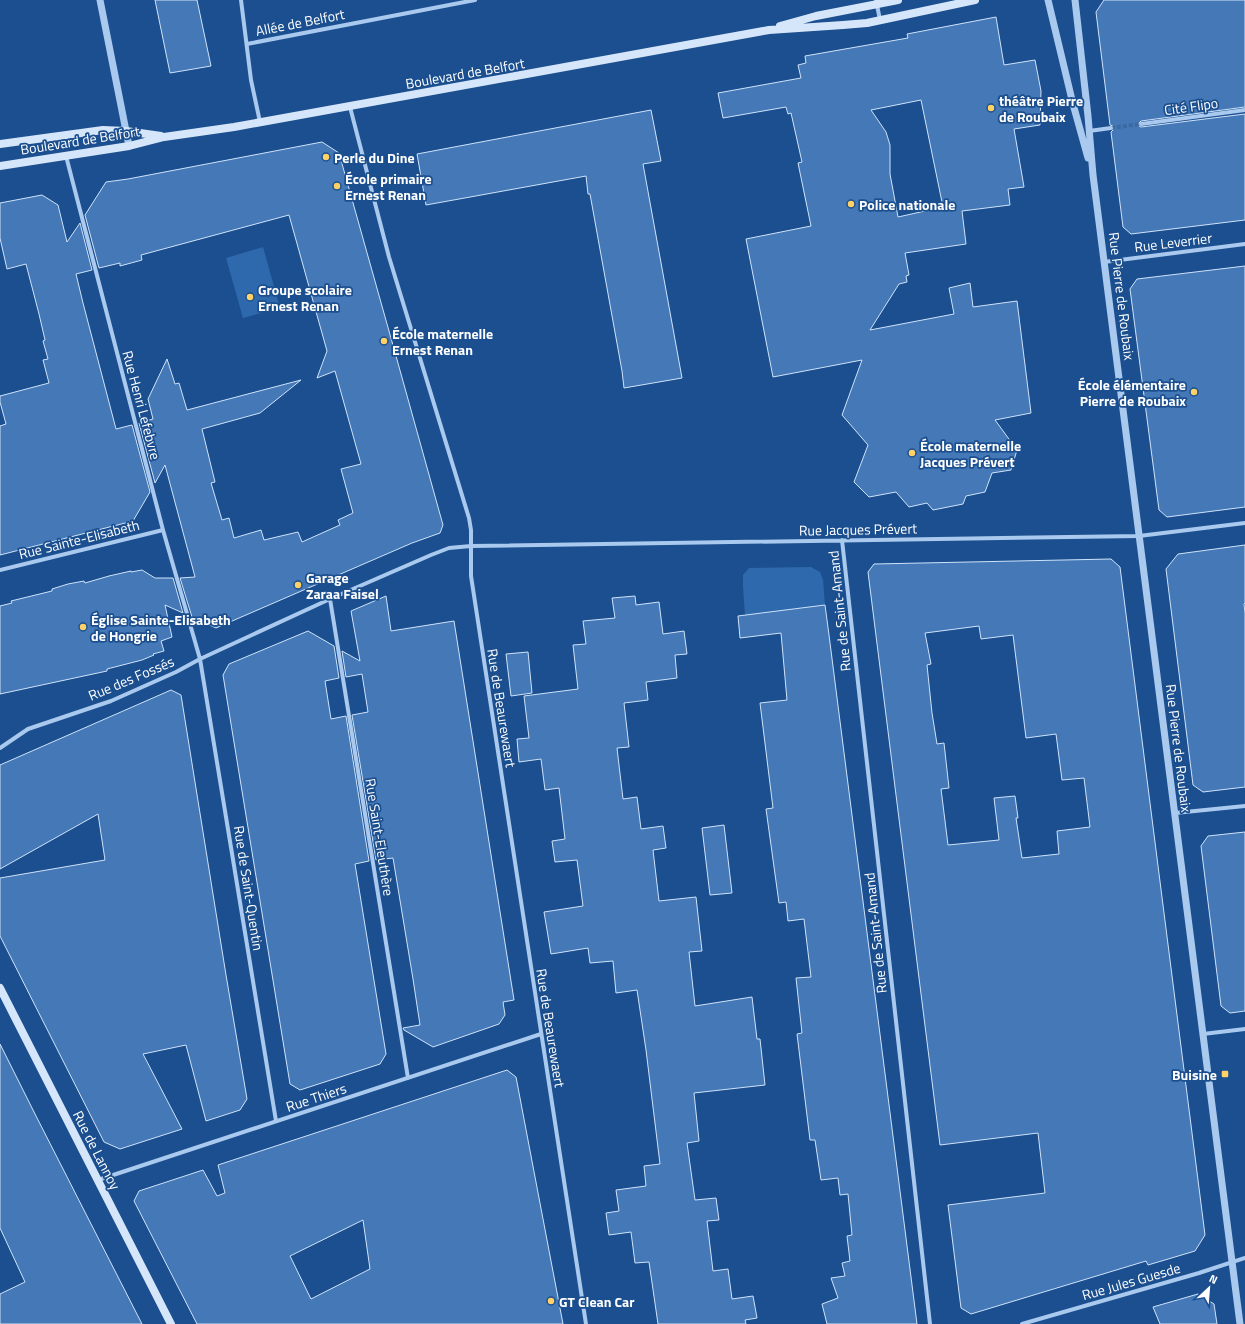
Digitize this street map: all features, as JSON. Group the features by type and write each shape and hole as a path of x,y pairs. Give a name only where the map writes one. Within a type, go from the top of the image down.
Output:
{"main road":[{"name":"Boulevard de Belfort","path":"0,166 129,146 164,137 234,128 769,30 816,16 876,2 898,0"},
{"name":"Boulevard de Belfort","path":"769,30 843,25 880,20 975,0"},
{"name":"Boulevard de Belfort","path":"0,144 103,130 126,131 164,137"},
{"name":"Rue de Lannoy","path":"0,988 171,1324"}],"street":[{"path":"100,0 129,146"},
{"path":"241,0 251,80 260,123"},
{"name":"Allée de Belfort","path":"247,44 475,0"},
{"name":"Rue Pierre de Roubaix","path":"1048,0 1073,104 1093,175"},
{"name":"Rue Pierre de Roubaix","path":"1076,0 1090,131 1093,175 1240,1324"},
{"path":"876,2 880,20"},
{"name":"Rue de Beaurewaert","path":"350,107 389,257 469,518 471,546 470,576 586,1324"},
{"name":"Cité Flipo","path":"1141,124 1245,110"},
{"path":"1090,131 1111,128"},
{"name":"Rue Henri Lefebvre","path":"66,156 163,530 200,659"},
{"name":"Rue Leverrier","path":"1104,262 1245,244"},
{"name":"Rue Jacques Prévert","path":"471,546 1139,536 1245,523"},
{"name":"Rue Sainte-Elisabeth","path":"0,570 163,530"},
{"name":"Rue de Saint-Amand","path":"842,540 930,1324"},
{"name":"Rue des Fossés","path":"0,748 28,729 111,701 330,599 431,555 449,548 471,546"},
{"name":"Rue Saint-Eleuthère","path":"330,599 408,1078"},
{"name":"Rue de Saint-Quentin","path":"200,659 276,1121"},
{"path":"1175,813 1245,806"},
{"path":"1203,1034 1245,1028"},
{"name":"Rue Thiers","path":"98,1180 541,1034"},
{"name":"Rue Jules Guesde","path":"1022,1324 1199,1273 1245,1258"}],"shaded area":[{"path":"263,247 280,308 243,318 226,258"},
{"path":"811,567 820,572 823,580 825,605 745,615 743,575 749,568"}],"building":[{"path":"155,0 197,0 211,66 170,73"},
{"path":"1104,0 1245,0 1245,107 1141,121 1138,124 1141,127 1245,114 1245,220 1131,234 1123,227 1111,132 1114,128 1110,125 1096,12"},
{"path":"996,17 1004,65 1035,60 1041,91 1040,125 1014,129 1024,187 1008,189 1010,205 962,211 966,244 905,253 909,275 906,276 907,282 899,284 870,330 954,314 949,288 970,283 973,307 1017,301 1031,413 995,420 1017,450 1011,470 992,473 985,492 966,496 963,504 933,510 927,503 909,507 896,492 869,497 854,482 868,445 842,415 862,360 773,377 746,239 811,226 798,163 802,162 791,113 788,114 786,107 723,118 718,93 801,78 798,65 806,63 805,56 908,38 907,34","holes":["921,100 943,207 898,217 890,174 890,145 886,132 871,110"]},
{"path":"651,110 661,161 643,164 682,378 624,388 590,194 588,194 586,176 426,205 417,154"},
{"path":"322,142 339,153 443,525 440,533 412,543 216,628 192,617 180,578 195,577 165,465 155,483 139,423 153,419 148,399 167,359 175,384 179,383 187,410 301,380 260,413 202,429 215,482 211,483 222,520 229,518 234,538 261,530 264,540 298,532 302,542 340,525 338,520 353,513 341,469 361,464 335,371 317,378 327,351 289,215 141,255 142,260 120,266 120,263 99,268 85,215 106,182"},
{"path":"42,195 58,205 67,242 80,223 92,270 76,274 83,303 116,429 132,425 150,492 133,521 0,555 0,426 6,424 0,402 0,396 49,383 43,360 48,359 43,341 45,340 26,264 7,269 0,238 0,203"},
{"path":"1245,266 1245,507 1167,517 1159,510 1130,289 1137,279"},
{"path":"1245,545 1245,787 1203,792 1193,785 1166,569 1178,554"},
{"path":"1111,559 1120,567 1205,1235 1195,1251 1148,1265 1146,1261 971,1314 961,1308 948,1205 1045,1193 1038,1133 940,1145 868,572 874,564","holes":["979,626 981,639 1013,635 1026,738 1056,734 1062,780 1084,778 1090,827 1057,831 1059,854 1022,858 1016,818 1018,818 1015,796 994,798 999,840 948,845 941,789 949,788 944,743 937,744 932,713 927,665 931,664 925,633"]},
{"name":"Église Sainte-Elisabeth de Hongrie","path":"142,570 155,578 173,578 183,613 165,605 172,637 161,641 164,651 153,654 154,655 142,660 107,669 107,671 0,694 0,606 12,603 11,601 52,591 52,589 68,584 84,581 85,583 109,576"},
{"path":"386,596 391,631 454,621 514,1000 503,1002 505,1015 499,1024 433,1047 403,1028 420,1025 413,979 393,858 376,860 352,715 368,712 362,674 346,677 342,651 360,661 351,611"},
{"path":"635,596 636,605 659,602 663,634 684,631 687,654 675,655 677,678 646,682 648,700 624,703 629,747 617,748 623,799 637,797 641,829 663,826 666,848 653,850 659,901 696,897 702,951 689,952 695,1006 752,997 757,1039 760,1039 765,1085 694,1093 699,1141 687,1143 695,1200 716,1198 719,1220 707,1221 713,1271 728,1269 732,1299 753,1296 757,1318 745,1320 746,1324 658,1324 649,1262 635,1263 631,1232 609,1235 606,1213 619,1211 616,1190 646,1186 644,1166 660,1164 637,990 616,993 613,961 590,963 588,948 551,954 544,912 583,906 577,860 555,862 552,841 565,839 559,788 545,790 541,759 519,762 517,739 529,738 524,696 578,689 573,645 586,644 583,621 615,618 612,598"},
{"path":"825,605 917,1324 827,1324 822,1304 838,1298 831,1278 845,1276 842,1263 850,1261 847,1236 852,1235 848,1194 840,1195 838,1178 821,1180 815,1140 810,1140 797,1034 802,1033 796,978 811,977 804,919 788,921 786,902 779,903 766,809 773,808 760,703 787,700 781,633 740,638 738,616"},
{"path":"308,631 334,646 339,678 325,681 331,719 346,716 369,861 355,864 386,1054 380,1064 300,1090 290,1084 223,675 229,664"},
{"path":"528,652 532,693 511,696 506,654"},
{"path":"171,690 181,695 247,1099 240,1110 206,1121 186,1045 143,1054 182,1129 120,1149 104,1142 0,936 0,878 105,860 98,814 0,869 0,765"},
{"path":"724,825 732,893 710,895 702,828"},
{"path":"1245,832 1245,1011 1230,1013 1221,1006 1201,846 1208,836"},
{"path":"0,1044 142,1324 0,1324 0,1294 25,1282 0,1228"},
{"path":"507,1070 516,1077 563,1324 197,1324 134,1201 139,1191 203,1170 217,1196 225,1193 218,1165","holes":["363,1220 370,1269 311,1299 290,1256"]},
{"path":"1198,1294 1214,1304 1217,1324 1160,1324 1153,1307"}],"tunnel":[{"path":"1111,128 1141,124"}],"place":[{"name":"théâtre Pierre de Roubaix","path":"991,108"},
{"name":"Perle du Dine","path":"326,157"},
{"name":"École primaire Ernest Renan","path":"337,186"},
{"name":"Police nationale","path":"851,204"},
{"name":"Groupe scolaire Ernest Renan","path":"250,297"},
{"name":"École maternelle Ernest Renan","path":"384,341"},
{"name":"École élémentaire Pierre de Roubaix","path":"1194,392"},
{"name":"École maternelle Jacques Prévert","path":"912,453"},
{"name":"Garage Zaraa Faisel","path":"298,585"},
{"name":"Église Sainte-Elisabeth de Hongrie","path":"83,627"},
{"name":"Buisine","path":"1225,1074"},
{"name":"GT Clean Car","path":"551,1301"}]}
